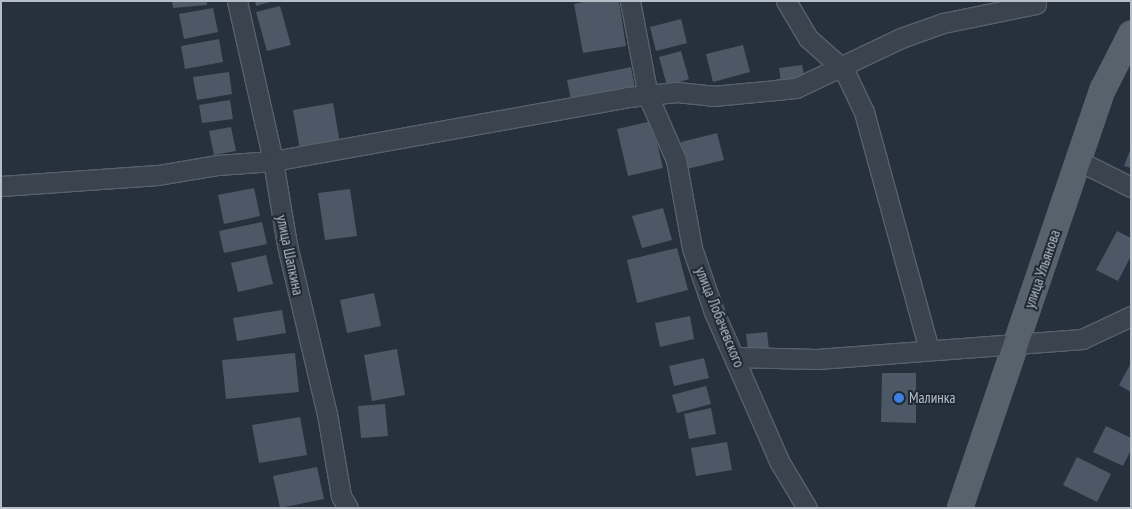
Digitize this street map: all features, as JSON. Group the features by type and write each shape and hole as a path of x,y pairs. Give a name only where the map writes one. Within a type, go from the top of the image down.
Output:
{"main road":[{"name":"улица Ульянова","path":"960,508 1103,89 1131,34"}],"street":[{"name":"улица Шапкина","path":"237,1 272,162 287,245 327,414 341,496 348,508"},
{"name":"улица Лобачевского","path":"630,1 648,96 676,160 692,248 714,312 736,358 779,461 807,508"},
{"path":"786,1 808,38 838,66 864,112 929,349"},
{"path":"1,186 158,175 218,165 272,162 677,92 713,96 796,88 838,66 901,38 944,23 1036,4"},
{"path":"1079,161 1131,188"},
{"path":"736,358 817,359 929,349 1082,339 1131,316"}],"building":[{"path":"172,1 207,1 207,5 173,8"},
{"path":"255,1 270,1 270,2 256,6"},
{"path":"588,1 619,1 626,46 583,53 574,4"},
{"path":"280,6 291,45 267,51 256,12"},
{"path":"213,8 218,32 184,39 179,14"},
{"path":"681,19 687,43 656,51 650,27"},
{"path":"219,39 223,62 185,69 181,46"},
{"path":"743,45 750,72 713,82 706,54"},
{"path":"681,51 689,79 667,86 659,57"},
{"path":"802,65 805,80 781,83 779,68"},
{"path":"631,67 635,88 571,100 567,80"},
{"path":"229,72 232,94 197,100 193,77"},
{"path":"230,100 233,119 202,123 199,105"},
{"path":"333,103 340,143 300,150 293,110"},
{"path":"652,121 663,168 628,176 617,129"},
{"path":"231,127 236,151 214,155 209,131"},
{"path":"717,133 724,160 687,169 681,142"},
{"path":"1131,148 1131,168 1124,166"},
{"path":"254,188 260,216 224,224 218,195"},
{"path":"350,189 357,236 325,240 318,193"},
{"path":"663,208 672,240 642,248 632,216"},
{"path":"262,222 267,244 224,253 219,231"},
{"path":"1117,231 1131,238 1131,256 1118,281 1096,270"},
{"path":"677,248 688,290 637,303 627,260"},
{"path":"266,255 273,284 238,292 231,263"},
{"path":"374,293 381,326 347,333 340,300"},
{"path":"282,310 286,333 237,341 233,318"},
{"path":"690,316 694,339 660,347 655,323"},
{"path":"767,332 769,349 748,351 746,334"},
{"path":"397,349 405,395 372,401 364,355"},
{"path":"295,353 299,392 226,399 222,360"},
{"path":"704,358 709,378 674,386 669,366"},
{"path":"1131,363 1131,392 1119,385"},
{"name":"Малинка","path":"882,373 916,373 916,423 881,422"},
{"path":"706,386 711,404 677,413 672,395"},
{"path":"385,404 388,436 361,438 358,406"},
{"path":"711,408 716,434 689,439 684,414"},
{"path":"300,417 307,455 259,463 252,425"},
{"path":"1106,426 1131,438 1131,450 1123,466 1093,452"},
{"path":"727,442 732,470 696,476 691,448"},
{"path":"1077,457 1111,474 1097,502 1063,485"},
{"path":"317,467 324,499 280,508 273,476"}],"place":[{"name":"Малинка","path":"899,398"}]}
